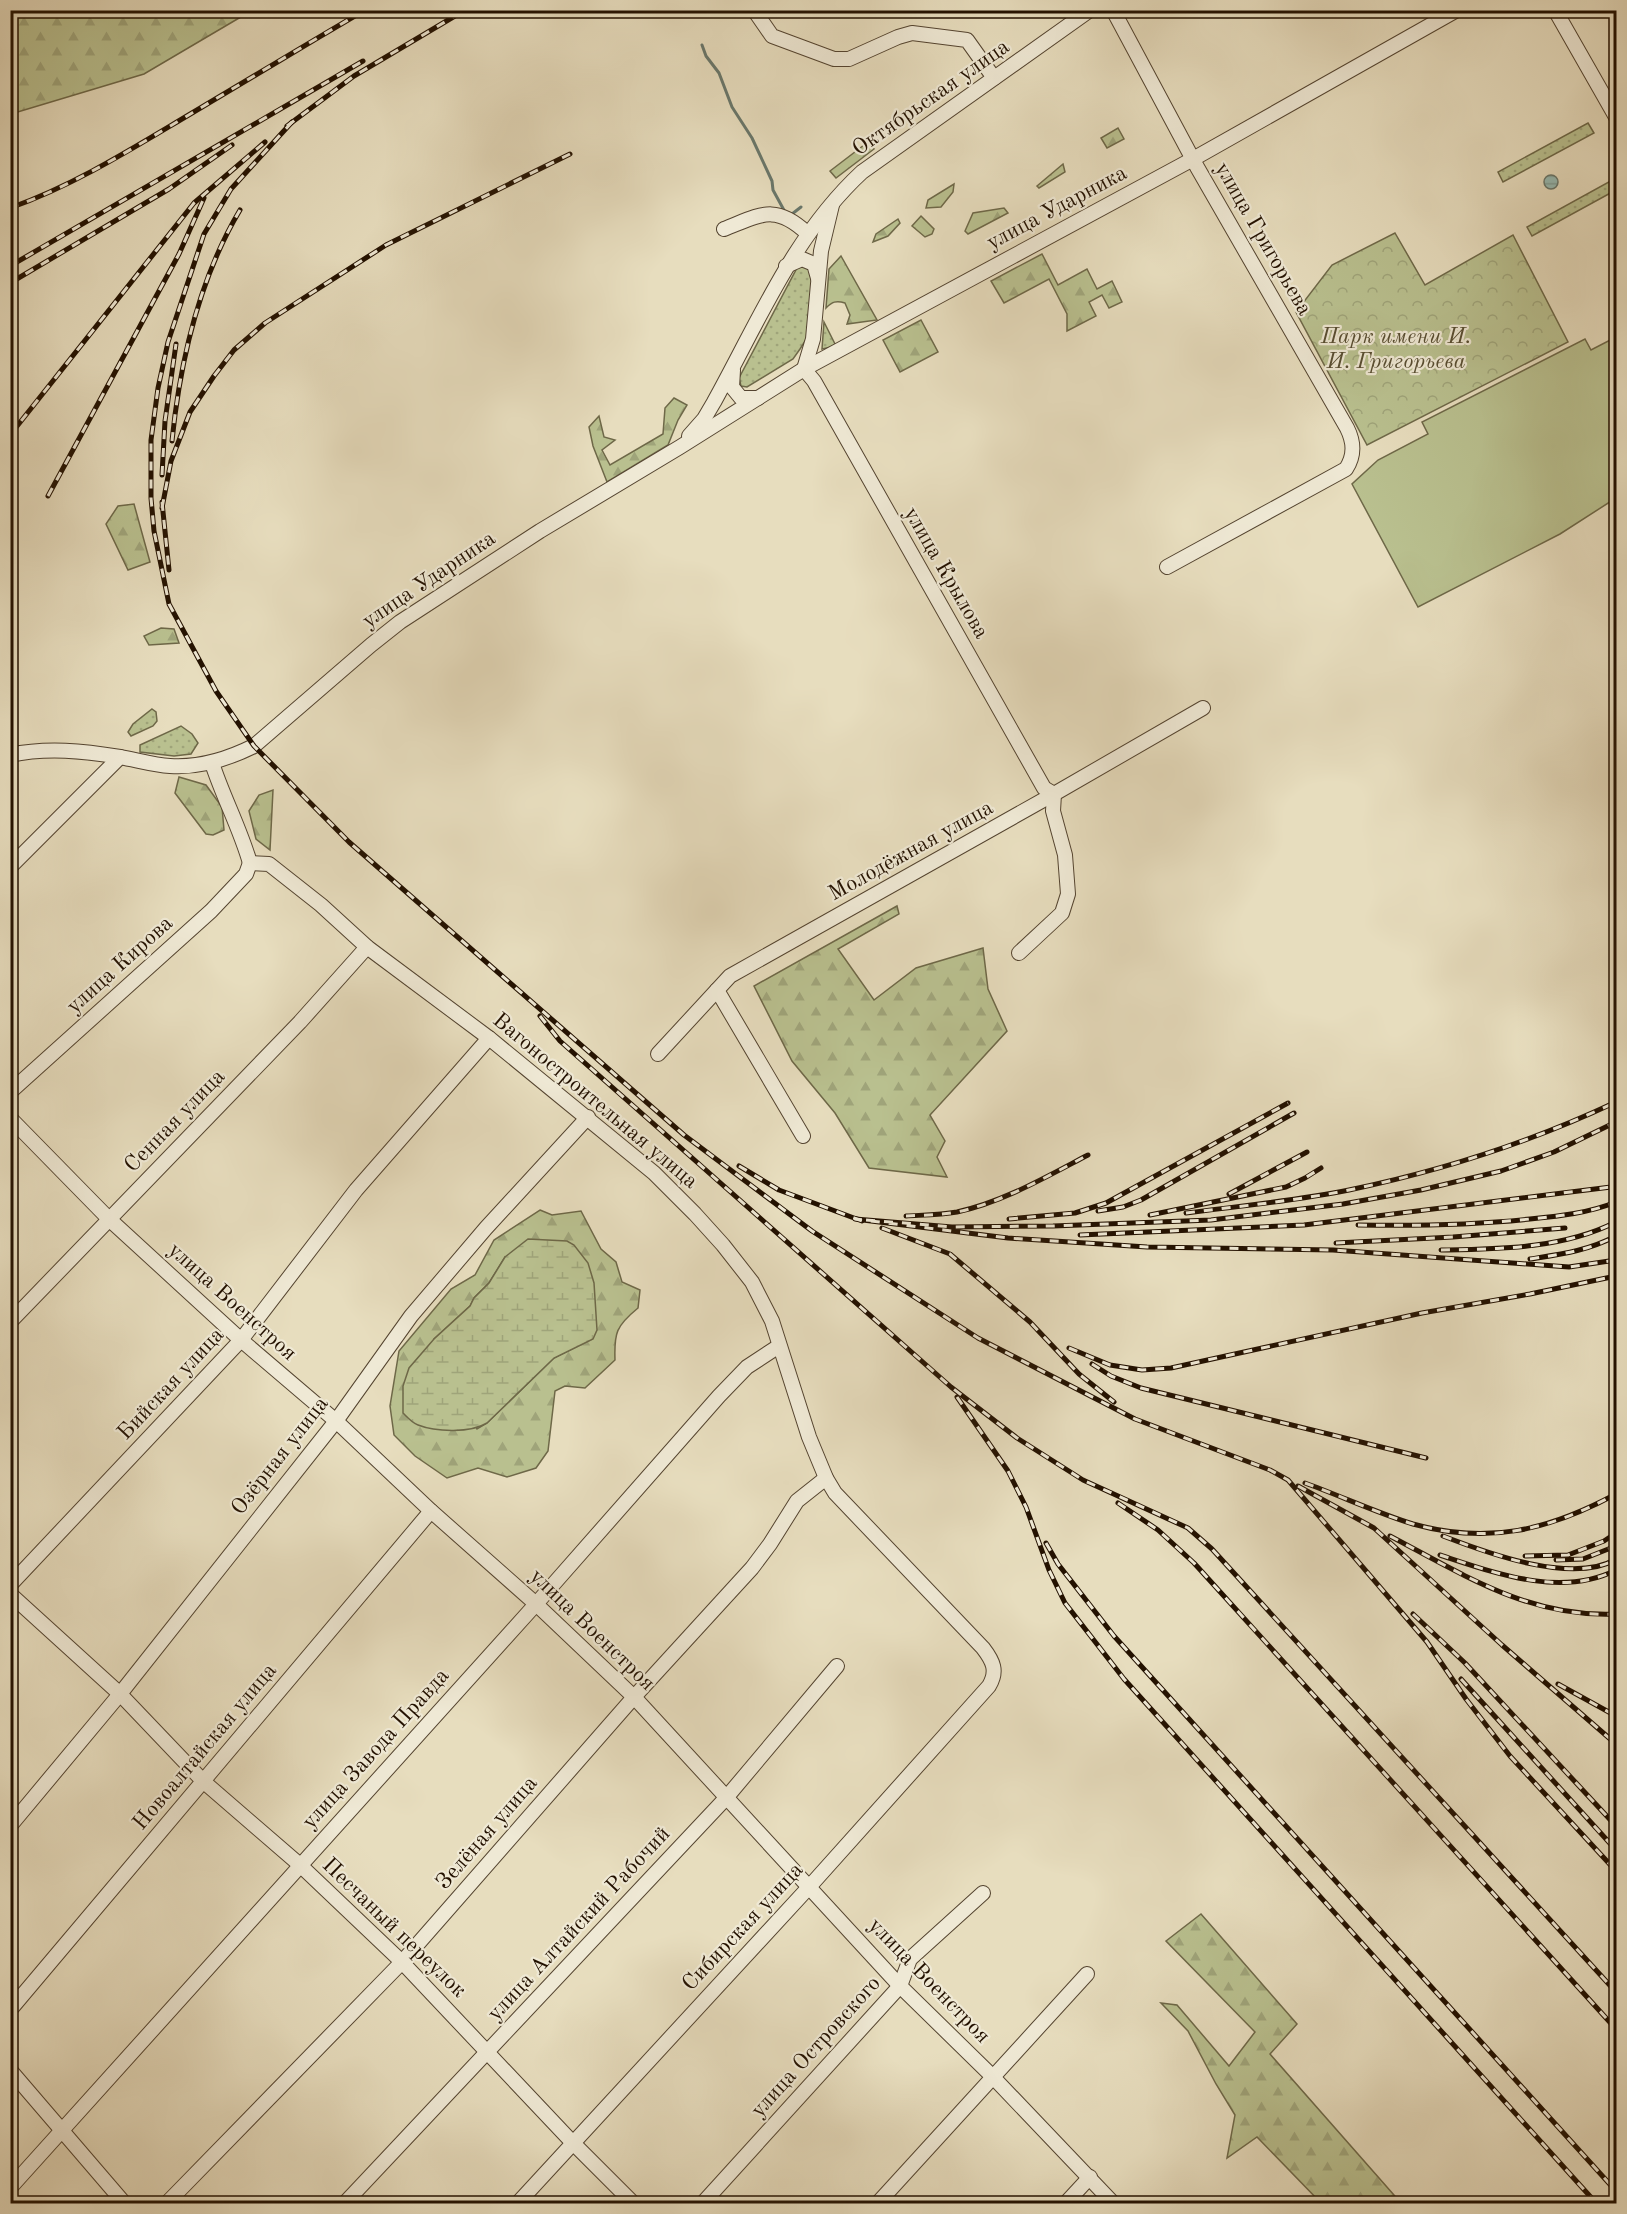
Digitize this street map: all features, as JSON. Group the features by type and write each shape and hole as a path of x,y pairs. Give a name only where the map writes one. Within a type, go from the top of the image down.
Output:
{"street":[{"path":"754,10 772,36 834,59 849,59 912,33 967,40 994,78"},
{"name":"Октябрьская улица","path":"784,271 820,216 862,172 1090,10"},
{"name":"улица Григорьева","path":"1113,10 1193,159 1347,428 1353,449 1346,469 1167,567"},
{"name":"улица Ударника","path":"10,754 56,749 170,766 212,763 254,746 370,645 455,585 804,369 1193,159 1457,10"},
{"path":"1555,10 1617,117"},
{"name":"Октябрьская улица","path":"804,369 813,339 821,251 832,205"},
{"path":"724,228 766,213 798,224 807,233"},
{"path":"784,271 802,260 814,264 819,280"},
{"name":"улица Ударника","path":"680,447 704,419 784,271"},
{"path":"733,367 732,387 741,398 758,398"},
{"name":"улица Крылова","path":"804,369 814,381 1044,788 1054,794"},
{"name":"Молодёжная улица","path":"658,1054 730,976 1203,708"},
{"path":"10,867 120,757"},
{"path":"212,763 250,863"},
{"path":"1019,953 1062,913 1068,894 1065,855 1053,811 1054,794"},
{"name":"Вагоностроительная улица","path":"250,863 269,864 321,905 367,947 489,1038 588,1117 654,1173 723,1245 752,1282 772,1321 809,1437 825,1478 835,1493 983,1648 993,1663 994,1674"},
{"name":"улица Кирова","path":"10,1092 211,911 246,874 250,863"},
{"name":"Сенная улица","path":"10,1322 300,1022 367,947"},
{"path":"717,990 803,1136"},
{"name":"Бийская улица","path":"10,1585 241,1340 356,1190 489,1038"},
{"name":"Озёрная улица","path":"10,1826 120,1694 336,1421 411,1316 486,1228 588,1117"},
{"name":"улица Военстроя","path":"10,1118 109,1220 241,1340 336,1421 634,1697 900,1986 992,2076 1114,2204"},
{"name":"улица Завода Правда","path":"10,2188 536,1604 719,1396 747,1367 779,1346"},
{"name":"Зелёная улица","path":"166,2204 402,1962 634,1697 752,1568 797,1501 825,1478"},
{"name":"Новоалтайская улица","path":"10,2010 431,1511"},
{"name":"Песчаный переулок","path":"10,1594 120,1694 204,1782 300,1865 402,1962 572,2142 634,2204"},
{"name":"улица Алтайский Рабочий","path":"344,2204 726,1798 837,1666"},
{"name":"Сибирская улица","path":"517,2204 810,1886 989,1686 994,1674"},
{"name":"улица Островского","path":"702,2204 900,1986 910,1959 982,1893"},
{"path":"877,2204 1087,1974"},
{"path":"10,2070 124,2204"},
{"path":"1065,2204 1090,2177"}],"green space":[{"path":"11,10 251,11 144,74 11,114"},
{"path":"1588,123 1594,133 1503,182 1498,172"},
{"path":"1118,128 1124,139 1107,148 1101,138"},
{"path":"868,142 874,149 836,178 830,171"},
{"path":"1063,164 1065,172 1039,188 1037,186"},
{"path":"1616,178 1616,190 1532,236 1527,227"},
{"path":"954,184 953,192 941,207 926,208 928,200"},
{"path":"1004,208 1008,213 968,234 965,231 973,213"},
{"path":"921,216 934,229 932,234 925,237 912,226"},
{"path":"898,219 900,223 888,236 873,242 876,234"},
{"name":"Парк имени И. И. Григорьева","path":"1395,233 1425,285 1513,235 1568,342 1367,445 1296,312 1332,265"},
{"path":"1042,254 1058,285 1087,269 1097,289 1112,281 1122,302 1109,308 1102,295 1089,302 1096,316 1067,331 1067,314 1049,279 1004,303 991,281"},
{"path":"841,256 877,320 847,324 850,315 845,303 834,302 826,308 829,269"},
{"path":"807,266 813,272 807,338 793,359 747,387 741,386 739,378 797,268"},
{"path":"921,320 938,352 900,372 883,340"},
{"path":"824,322 836,346 822,349"},
{"path":"1616,337 1616,498 1560,534 1418,607 1352,484 1378,460 1428,434 1422,422 1585,339 1591,350"},
{"path":"674,398 687,405 668,445 607,482 593,446 589,427 599,416 604,437 615,440 602,450 610,465 663,434 665,408"},
{"path":"134,504 150,562 128,570 106,524 118,506"},
{"path":"161,628 174,629 179,643 149,645 144,636"},
{"path":"152,709 156,712 157,721 153,726 131,736 128,732 133,724"},
{"path":"181,726 192,734 198,743 191,754 174,756 140,752 140,745"},
{"path":"179,777 206,785 222,807 224,830 213,835 206,834 175,793"},
{"path":"273,790 270,850 256,839 249,811 259,795"},
{"path":"897,906 899,914 838,949 874,1000 916,968 983,948 988,989 1007,1031 930,1115 945,1141 937,1157 947,1177 869,1168 835,1113 792,1061 754,986"},
{"path":"540,1210 552,1215 581,1211 601,1249 616,1262 622,1282 640,1290 638,1308 625,1320 618,1331 615,1360 585,1388 565,1386 555,1391 548,1451 536,1468 507,1477 478,1468 447,1478 415,1456 394,1435 390,1406 399,1351 451,1289 475,1275 494,1240","holes":["505,1257 592,1339 554,1358 487,1423 477,1429 434,1339 470,1306 474,1298 489,1283"]},
{"path":"528,1239 567,1241 574,1245 588,1263 594,1283 597,1330 593,1339 554,1358 487,1423 472,1429 444,1430 414,1423 403,1413 403,1386 409,1368 434,1339 470,1306 474,1298 489,1283 505,1257"},
{"path":"1201,1914 1297,2024 1270,2054 1401,2203 1321,2203 1257,2137 1227,2158 1235,2115 1188,2031 1161,2003 1177,2005 1229,2066 1255,2032 1166,1941"}],"water":[{"path":"1548,175 1554,175 1558,182 1554,189 1548,189 1544,185 1544,179"}],"waterway":[{"path":"702,45 706,56 719,73 732,107 752,138 772,181 773,190 785,212 792,214 801,207"}],"railway":[{"path":"10,208 58,188 103,165 365,10"},
{"path":"287,126 354,76 465,10"},
{"path":"10,266 363,61"},
{"path":"292,122 231,189 204,234 168,342 158,388 151,440 151,498 154,531 169,604 216,691 254,746 349,842 684,1135 812,1231 978,1338 1135,1419 1270,1470 1288,1480 1427,1642 1466,1699 1510,1756 1616,1871"},
{"path":"10,435 194,203 265,142"},
{"path":"10,283 169,189 232,145"},
{"path":"162,508 171,461 190,412 234,350 265,323 386,245 570,154"},
{"path":"48,496 179,254 204,198"},
{"path":"172,441 180,381 194,321 213,264 240,210"},
{"path":"162,475 165,421 176,344"},
{"path":"162,502 169,570"},
{"path":"540,1016 560,1041 951,1387 1017,1438 1083,1480 1188,1528 1212,1549 1616,1992"},
{"path":"1186,1213 1329,1194 1418,1174 1485,1154 1551,1130 1616,1102"},
{"path":"1009,1219 1075,1213 1106,1203 1288,1103"},
{"path":"1098,1211 1123,1207 1141,1200 1294,1113"},
{"path":"1616,1122 1554,1152 1501,1171 1421,1190 1343,1204 1211,1220 1053,1226 952,1227 855,1219 1008,1238 1147,1247 1333,1250 1569,1267 1616,1260"},
{"path":"1229,1194 1307,1152"},
{"path":"906,1216 957,1212 974,1208 1024,1188 1088,1155"},
{"path":"739,1166 779,1190 862,1221"},
{"path":"1150,1215 1286,1187 1321,1168"},
{"path":"1080,1235 1304,1225 1611,1187"},
{"path":"1358,1225 1444,1225 1509,1221 1552,1217 1595,1209 1616,1202"},
{"path":"1441,1250 1530,1246 1574,1238 1616,1222"},
{"path":"882,1228 950,1254 1030,1322 1079,1374 1114,1402"},
{"path":"1336,1243 1565,1228"},
{"path":"1530,1259 1584,1249 1616,1236"},
{"path":"1069,1348 1110,1365 1142,1370 1171,1368 1422,1313 1616,1276"},
{"path":"1092,1364 1111,1376 1141,1388 1426,1458"},
{"path":"957,1397 1008,1471 1026,1507 1049,1570 1065,1603 1124,1679 1597,2204"},
{"path":"1305,1483 1413,1524 1467,1533 1493,1533 1542,1525 1567,1517 1616,1494"},
{"path":"1298,1486 1374,1528 1502,1645 1616,1744"},
{"path":"1118,1503 1158,1530 1194,1563 1616,2029"},
{"path":"1525,1556 1568,1555 1604,1541 1616,1533"},
{"path":"1390,1536 1471,1579 1526,1601 1555,1609 1616,1614"},
{"path":"1443,1536 1506,1558 1554,1568 1577,1569 1598,1566 1616,1559"},
{"path":"1046,1543 1058,1564 1114,1636 1616,2191"},
{"path":"1556,1560 1583,1559 1616,1546"},
{"path":"1440,1555 1505,1575 1551,1582 1573,1582 1595,1578 1616,1570"},
{"path":"1413,1614 1465,1663 1616,1826"},
{"path":"1461,1679 1616,1850"},
{"path":"1558,1684 1616,1716"}]}
